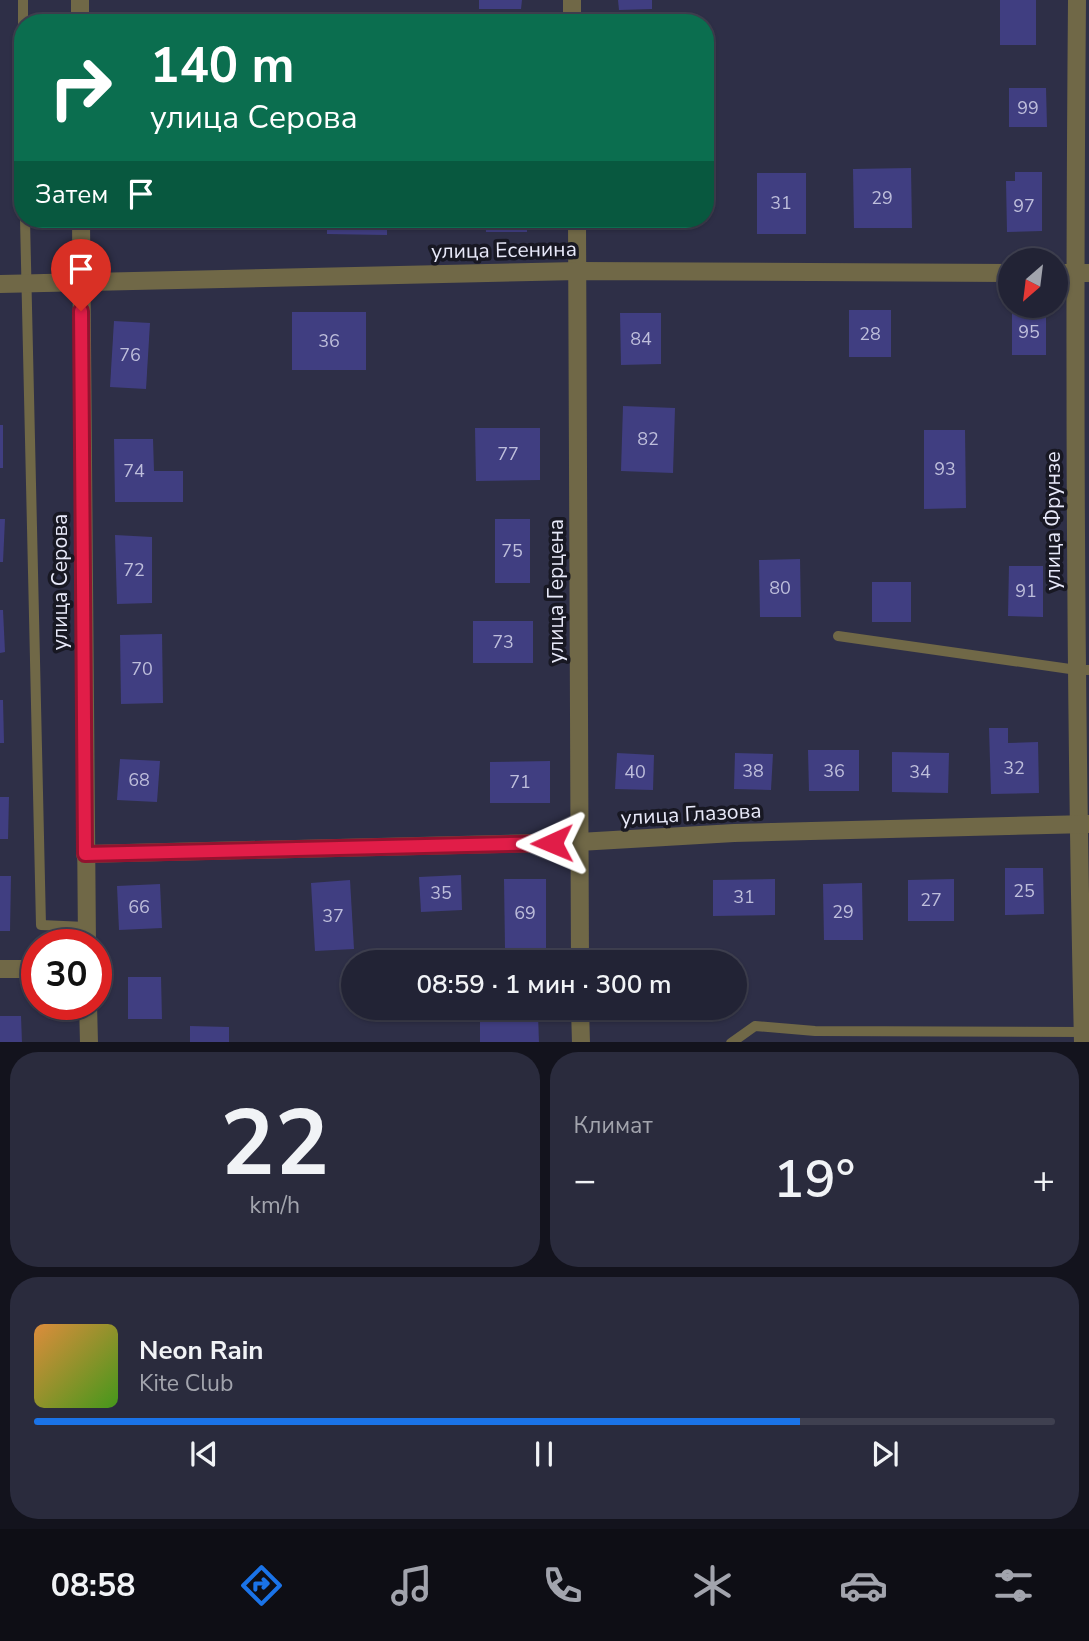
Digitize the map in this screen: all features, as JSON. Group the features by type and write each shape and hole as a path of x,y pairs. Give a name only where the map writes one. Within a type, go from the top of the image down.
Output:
{"street":[{"name":"улица Фрунзе","path":"1077,0 1082,273 1083,1037"},
{"name":"улица Серова","path":"81,228 86,929"},
{"name":"улица Герцена","path":"577,228 580,950"},
{"name":"улица Есенина","path":"0,284 578,271 998,273"},
{"name":"улица Глазова","path":"85,854 579,842 734,833 1084,824"},
{"path":"0,970 21,969"},
{"path":"88,1020 89,1042"},
{"path":"580,1020 581,1042"}],"lane":[{"path":"25,228 41,925 57,929"},
{"path":"838,636 1083,670"},
{"path":"731,1042 755,1026 815,1031 1083,1037"}],"building":[{"path":"479,0 522,0 521,9 479,9"},
{"path":"618,0 652,0 652,9 619,10"},
{"path":"1000,0 1036,0 1036,45 1000,45"},
{"path":"1009,88 1046,88 1047,127 1009,127"},
{"path":"911,168 912,228 854,228 853,169"},
{"path":"1015,172 1042,172 1042,231 1007,232 1006,181 1015,181"},
{"path":"757,173 806,173 806,234 757,234"},
{"path":"327,228 387,228 387,235 327,234"},
{"path":"486,228 527,228 527,232 486,232"},
{"path":"849,310 891,310 891,357 849,357"},
{"path":"292,312 366,312 366,370 292,370"},
{"path":"620,313 661,313 661,364 621,365"},
{"path":"1012,318 1046,318 1046,355 1012,355"},
{"path":"114,321 150,323 146,389 110,387"},
{"path":"623,406 675,408 673,473 621,471"},
{"path":"0,425 3,425 3,468 0,468"},
{"path":"475,428 540,428 540,480 476,481"},
{"path":"924,430 965,430 966,508 924,509"},
{"path":"114,439 153,439 154,471 183,471 183,502 115,502"},
{"path":"0,519 5,519 3,562 0,562"},
{"path":"495,519 530,519 530,583 495,583"},
{"path":"115,535 152,537 152,603 117,604"},
{"path":"800,559 801,617 760,617 759,560"},
{"path":"1009,566 1043,566 1043,617 1008,616"},
{"path":"872,582 911,582 911,622 872,622"},
{"path":"0,610 3,610 5,652 0,653"},
{"path":"473,621 533,621 533,663 473,663"},
{"path":"162,634 163,703 121,704 120,635"},
{"path":"0,700 3,700 4,743 0,743"},
{"path":"989,728 1008,728 1008,743 1038,742 1039,793 991,794"},
{"path":"808,750 859,750 859,791 809,791"},
{"path":"892,752 949,753 948,793 892,792"},
{"path":"617,753 654,755 653,790 615,789"},
{"path":"735,753 773,754 771,790 734,789"},
{"path":"120,759 160,761 157,802 117,800"},
{"path":"550,761 550,803 490,803 490,762"},
{"path":"0,797 9,797 8,839 0,839"},
{"path":"1005,868 1043,868 1044,914 1005,915"},
{"path":"461,875 462,910 421,912 419,877"},
{"path":"0,876 11,876 10,931 0,931"},
{"path":"504,879 546,879 546,948 505,948"},
{"path":"775,879 775,915 713,916 713,880"},
{"path":"954,879 954,921 908,921 908,880"},
{"path":"350,880 354,949 315,951 311,883"},
{"path":"862,883 863,940 824,940 823,884"},
{"path":"160,884 162,928 119,930 117,886"},
{"path":"128,977 161,977 162,1019 128,1019"},
{"path":"0,1016 21,1016 22,1042 0,1042"},
{"path":"480,1020 538,1020 539,1042 480,1042"},
{"path":"190,1026 229,1027 229,1042 190,1042"}],"route":[{"path":"81,311 85,854 552,843"}]}
